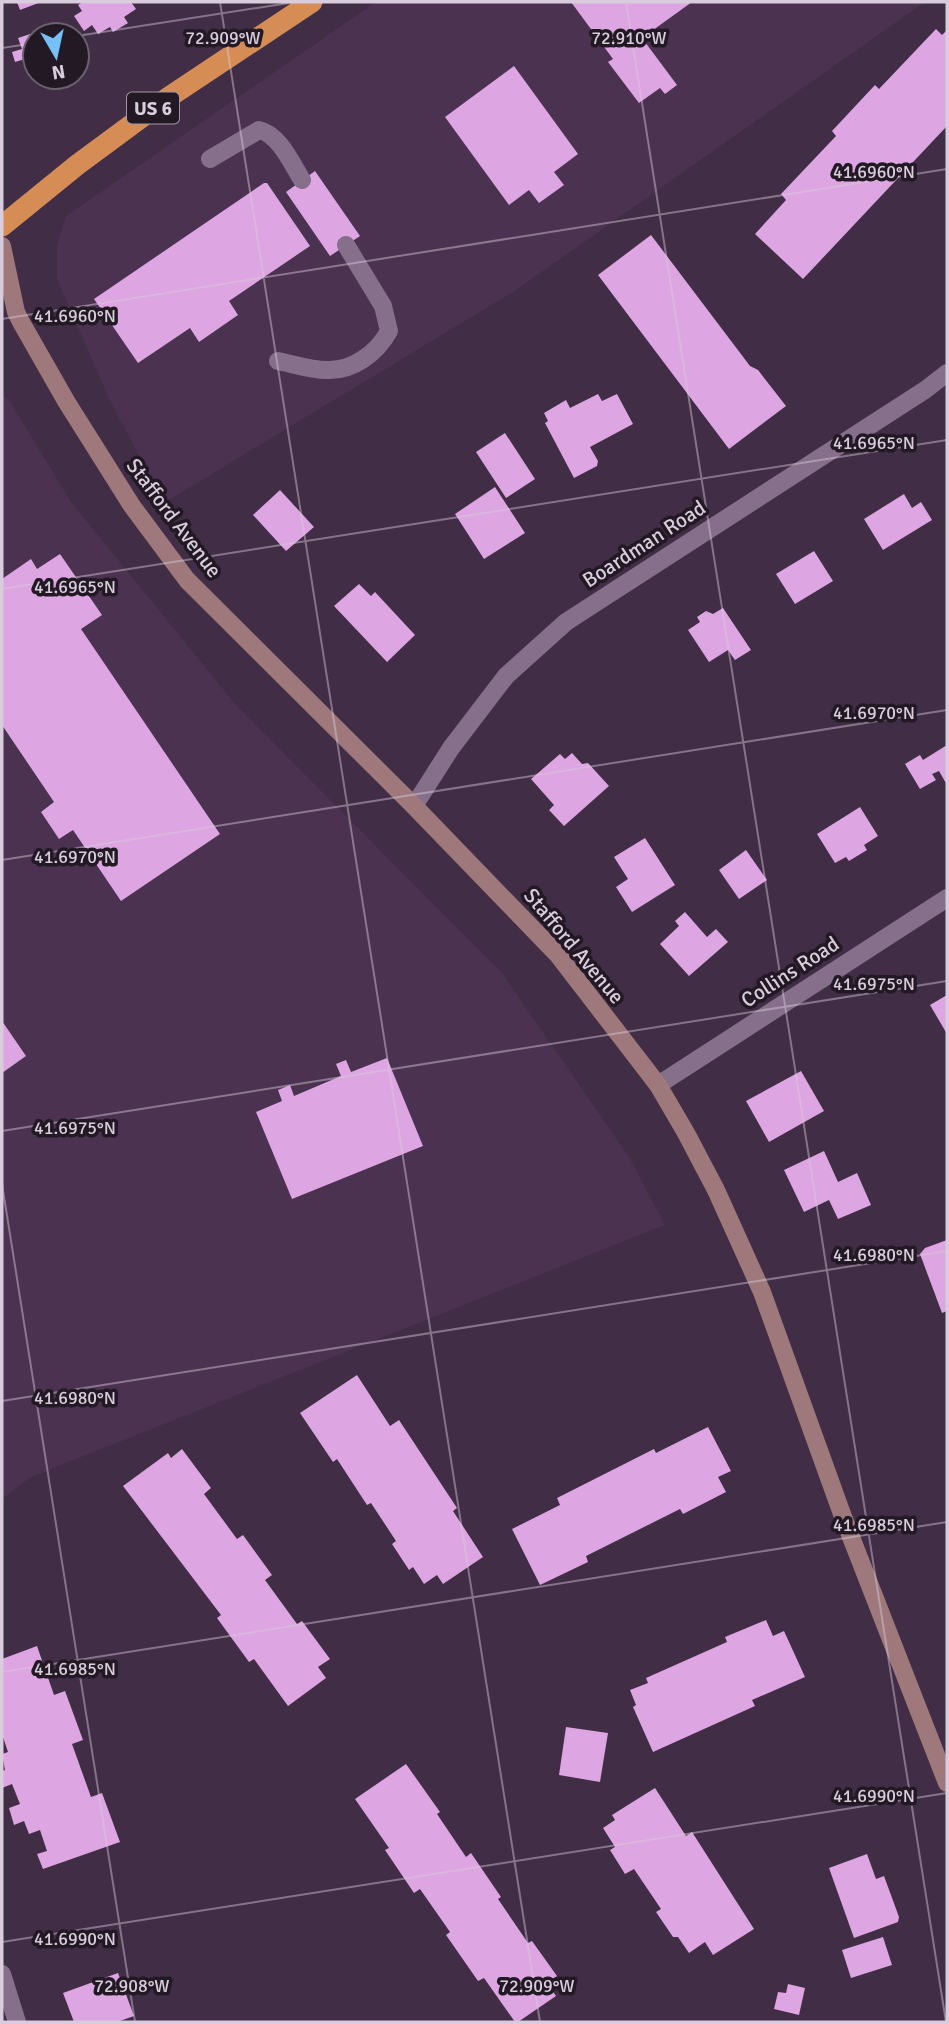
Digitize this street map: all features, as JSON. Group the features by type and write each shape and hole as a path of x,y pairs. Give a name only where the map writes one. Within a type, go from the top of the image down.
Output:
{"highway":[{"name":"US 6","path":"2,226 77,165 169,97 313,2"}],"main road":[{"name":"Stafford Avenue","path":"2,246 16,312 21,322 66,401 132,506 187,580 414,806 558,955 658,1085 716,1190 762,1292 842,1514 947,1783"}],"street":[{"path":"211,159 259,130 267,132 302,180"},
{"path":"278,361 328,370 352,365 374,352 383,342 389,331 383,306 346,245"},
{"name":"Boardman Road","path":"414,806 451,748 506,676 566,622 925,390 947,373"},
{"name":"Collins Road","path":"658,1085 947,898"},
{"path":"2,1974 17,2022"}],"shaded area":[{"path":"376,2 925,2 516,290 164,503 110,401 57,279 57,244 66,216"},
{"path":"2,394 11,403 71,502 236,705 502,973 629,1157 665,1225 31,1477 2,1499"}],"building":[{"path":"17,2 41,2 20,10"},
{"path":"83,2 131,2 136,9 124,17 128,23 113,32 110,27 98,34 91,26 91,21 77,21 74,16 82,11 78,5"},
{"path":"571,2 692,2 642,38 677,85 665,94 660,88 639,103 608,62 613,59"},
{"path":"936,29 942,35 947,30 947,126 803,279 755,234 786,200 781,194 836,136 832,131 875,85 879,89"},
{"path":"21,49 21,60 15,62 12,52"},
{"path":"514,66 578,154 554,172 564,185 539,203 529,190 509,205 445,117"},
{"path":"315,171 360,236 330,256 286,192"},
{"path":"267,183 310,246 229,301 238,315 199,342 190,328 138,363 94,299"},
{"path":"651,235 750,366 758,370 786,406 729,449 598,275"},
{"path":"598,394 602,401 617,394 633,424 590,447 598,461 597,466 574,478 545,423 548,421 544,413 566,400 570,408"},
{"path":"505,433 535,479 506,498 476,452"},
{"path":"495,487 525,533 484,559 455,514"},
{"path":"280,490 314,527 286,551 253,515"},
{"path":"904,494 912,508 921,502 932,520 883,550 864,519"},
{"path":"814,551 833,581 795,604 776,574"},
{"path":"60,554 102,615 81,629 220,834 121,901 73,830 59,839 41,812 54,802 2,725 2,579 31,559 37,569"},
{"path":"359,584 371,596 375,592 415,635 387,662 334,606"},
{"path":"723,608 751,650 735,660 728,650 709,662 688,630 700,622 697,617 706,611 713,614"},
{"path":"947,745 947,785 939,771 932,774 936,780 920,789 905,764 920,755 923,760"},
{"path":"572,753 582,764 588,763 609,786 564,826 549,810 554,805 531,779 560,754 565,759"},
{"path":"860,807 878,836 864,845 867,850 849,861 846,857 835,863 817,834"},
{"path":"645,838 675,885 632,912 616,887 628,879 614,857"},
{"path":"746,850 767,880 739,899 719,870"},
{"path":"685,912 707,937 716,929 728,942 689,976 660,944 679,926 675,921"},
{"path":"947,995 947,1034 930,1005"},
{"path":"2,1021 26,1056 2,1073"},
{"path":"387,1058 423,1146 292,1199 256,1112 282,1101 278,1090 290,1085 294,1096 341,1076 336,1064 346,1060 351,1072"},
{"path":"801,1071 824,1111 769,1142 746,1101"},
{"path":"824,1151 838,1182 857,1173 871,1205 838,1219 829,1200 804,1212 784,1170"},
{"path":"947,1240 947,1311 942,1313 920,1254 925,1248"},
{"path":"357,1375 390,1426 399,1420 457,1508 453,1511 483,1557 443,1584 437,1575 424,1584 413,1567 409,1570 392,1544 396,1541 371,1503 367,1505 337,1459 333,1462 300,1413"},
{"path":"708,1427 731,1471 718,1477 726,1492 683,1514 680,1509 586,1556 588,1562 540,1585 512,1529 560,1505 557,1498 654,1449 656,1453"},
{"path":"182,1449 211,1488 204,1494 237,1539 243,1535 272,1575 265,1580 297,1624 302,1621 330,1659 318,1667 326,1678 288,1706 254,1659 249,1662 217,1618 221,1615 123,1486 168,1453 171,1458"},
{"path":"766,1620 773,1636 784,1631 805,1677 752,1700 755,1706 653,1752 633,1707 636,1705 630,1690 648,1683 646,1678 727,1642 725,1637"},
{"path":"37,1646 54,1695 65,1691 83,1740 72,1744 91,1797 102,1793 120,1842 43,1869 37,1854 47,1851 40,1830 29,1834 24,1821 14,1825 9,1808 20,1804 12,1784 2,1788 2,1771 5,1770 2,1754 8,1752 2,1734 2,1659"},
{"path":"566,1727 608,1733 600,1782 559,1775"},
{"path":"406,1764 440,1812 437,1814 466,1857 471,1853 528,1943 532,1941 557,1976 547,1983 556,1996 518,2022 515,2022 484,1978 478,1981 446,1935 450,1932 420,1889 414,1893 385,1850 389,1848 355,1799"},
{"path":"655,1788 686,1836 692,1832 754,1929 713,1955 705,1942 689,1953 678,1937 673,1937 656,1912 661,1909 634,1869 625,1874 610,1850 615,1847 603,1828 615,1820 612,1815"},
{"path":"867,1854 876,1879 884,1876 899,1917 898,1922 854,1938 829,1868"},
{"path":"883,1937 892,1965 851,1978 842,1950"},
{"path":"118,1973 134,2016 117,2022 74,2022 63,1993"},
{"path":"788,1984 805,1988 799,2015 774,2009 778,1992 786,1993"}]}
